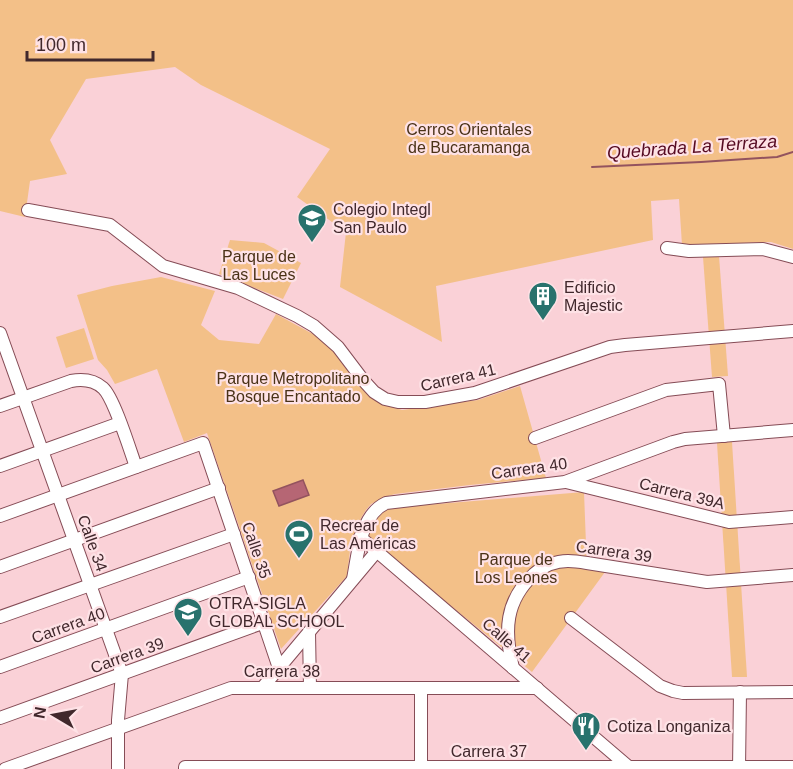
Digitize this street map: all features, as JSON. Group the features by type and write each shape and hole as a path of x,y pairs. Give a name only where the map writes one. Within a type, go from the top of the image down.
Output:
{"street":[{"name":"Carrera 41","path":"28,210 110,225 164,266 238,288 314,326 338,346 374,392 385,399 398,402 425,402 475,393 610,347 793,331"},
{"path":"667,248 689,251 763,249 793,257"},
{"name":"Calle 34","path":"1,336 122,674 117,728 118,769"},
{"path":"0,406 72,381 81,380 98,385 109,394 136,466 0,516"},
{"path":"535,438 666,390 719,384 724,436"},
{"path":"0,466 120,423"},
{"name":"Carrera 40","path":"353,579 360,537 372,515 386,503 565,482 685,439 793,430"},
{"name":"Calle 35","path":"136,466 203,442 279,668"},
{"name":"Carrera 39A","path":"565,482 729,522 793,517"},
{"path":"0,567 219,488"},
{"path":"0,617 234,534"},
{"name":"Calle 41","path":"360,537 630,768"},
{"path":"263,687 377,551"},
{"name":"Carrera 39","path":"513,668 507,634 509,615 515,598 526,582 539,570 555,563 568,561 587,563 707,582 793,575"},
{"name":"Carrera 40","path":"0,667 249,577"},
{"path":"571,618 660,686 673,691 683,693 793,692"},
{"name":"Carrera 39","path":"0,718 265,622"},
{"path":"309,632 310,688"},
{"name":"Carrera 38","path":"5,769 225,689 238,687 537,688"},
{"path":"421,689 421,768"},
{"path":"739,768 740,692"},
{"name":"Carrera 37","path":"185,768 793,767"}],"green space":[{"name":"Cerros Orientales de Bucaramanga","path":"0,0 793,0 793,249 771,242 682,245 679,199 651,201 653,240 436,286 442,342 340,287 346,232 297,197 330,149 201,85 175,67 86,79 50,140 67,174 30,181 25,217 0,211"},
{"name":"Parque de Las Luces","path":"230,240 264,243 301,263 283,299 219,274"},
{"path":"719,256 728,376 712,377 703,257"},
{"name":"Parque Metropolitano Bosque Encantado","path":"161,277 215,291 201,325 219,340 259,344 276,314 324,340 381,403 402,410 478,400 520,386 546,478 395,494 371,504 361,518 351,542 347,576 281,649 207,433 184,442 157,369 115,384 98,360 77,295"},
{"path":"84,328 94,359 66,368 56,337"},
{"path":"732,442 747,677 732,677 717,443"},
{"name":"Parque de Los Leones","path":"584,492 587,570 605,572 532,672 365,536 374,517 389,508"}],"shaded area":[{"path":"303,480 309,495 279,506 273,491"}],"waterway":[{"name":"Quebrada La Terraza","path":"592,167 777,157 793,152"}],"place":[{"name":"Colegio Integl San Paulo","path":"312,244"},
{"name":"Edificio Majestic","path":"543,322"},
{"name":"Recrear de Las Américas","path":"299,560"},
{"name":"OTRA-SIGLA GLOBAL SCHOOL","path":"188,638"},
{"name":"Cotiza Longaniza","path":"586,752"}]}
